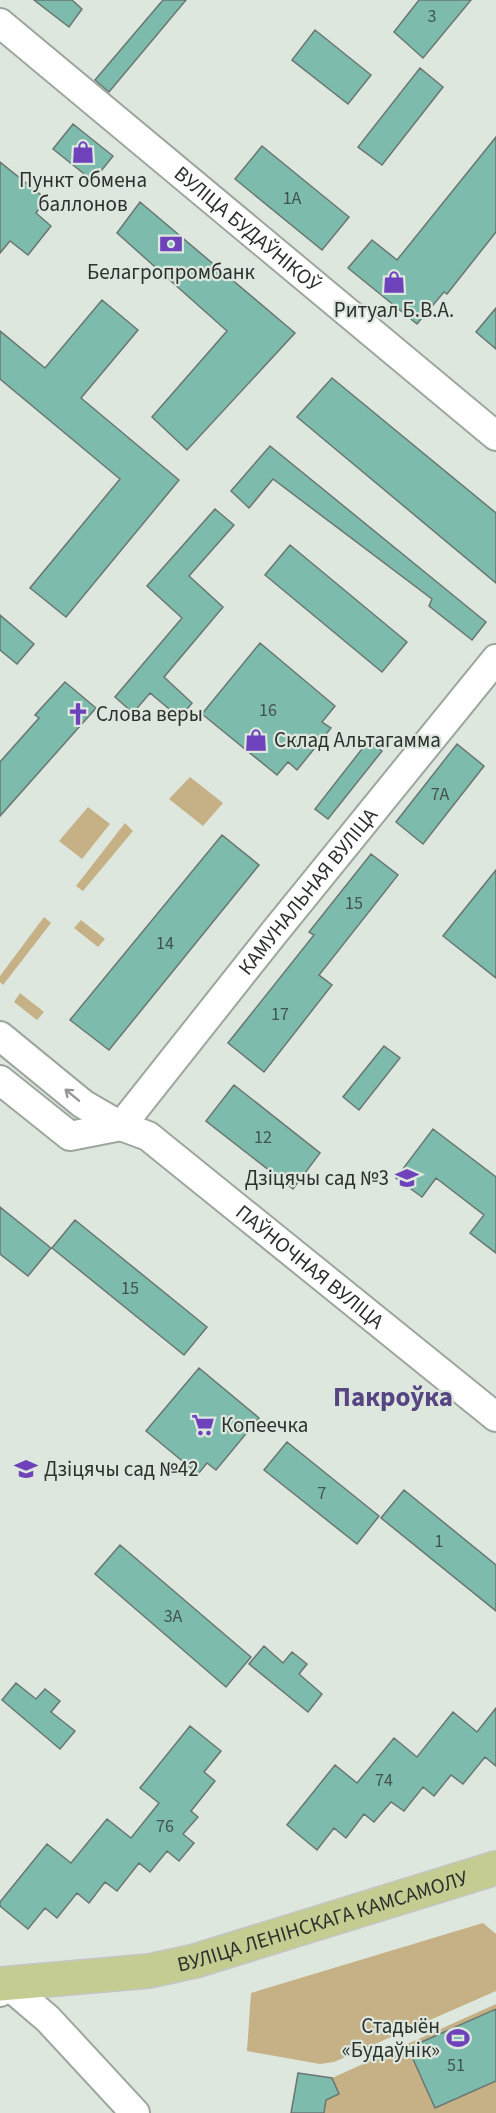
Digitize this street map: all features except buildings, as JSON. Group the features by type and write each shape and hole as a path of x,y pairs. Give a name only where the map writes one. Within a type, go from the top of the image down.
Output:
{"main road":[{"name":"ВУЛІЦА ЛЕНІНСКАГА КАМСАМОЛУ","path":"3,1987 149,1971 195,1961 496,1868"}],"street":[{"name":"ВУЛІЦА БУДАЎНІКОЎ","path":"0,24 496,436"},
{"name":"КАМУНАЛЬНАЯ ВУЛІЦА","path":"121,1126 496,659"},
{"name":"ПАЎНОЧНАЯ ВУЛІЦА","path":"0,1036 83,1104 121,1126 148,1136 496,1417"},
{"path":"0,1080 70,1136 121,1126"},
{"path":"3,1987 48,2019 135,2113"}],"shaded area":[{"path":"190,777 223,803 203,826 169,799"},
{"path":"88,807 110,824 82,859 59,841"},
{"path":"125,823 133,831 83,891 76,886"},
{"path":"44,917 51,923 3,985 0,982 0,976"},
{"path":"81,920 105,939 98,947 74,928"},
{"path":"20,993 44,1012 37,1020 14,1002"},
{"path":"483,1923 496,1934 496,1991 334,2062 320,2064 247,2051 251,1993"},
{"name":"Стадыён «Будаўнік»","path":"496,2004 496,2113 291,2113 298,2073 332,2078"}],"place":[{"name":"Пункт обмена баллонов","path":"83,152"},
{"name":"Белагропромбанк","path":"171,244"},
{"name":"Ритуал Б.В.А.","path":"394,282"},
{"name":"Слова веры","path":"78,714"},
{"name":"Склад Альтагамма","path":"256,740"},
{"name":"Дзіцячы сад №3","path":"407,1178"},
{"name":"Копеечка","path":"203,1425"},
{"name":"Дзіцячы сад №42","path":"26,1469"},
{"name":"Стадыён «Будаўнік»","path":"458,2038"}],"district":[{"name":"Пакроўка","path":"393,1397"}]}
